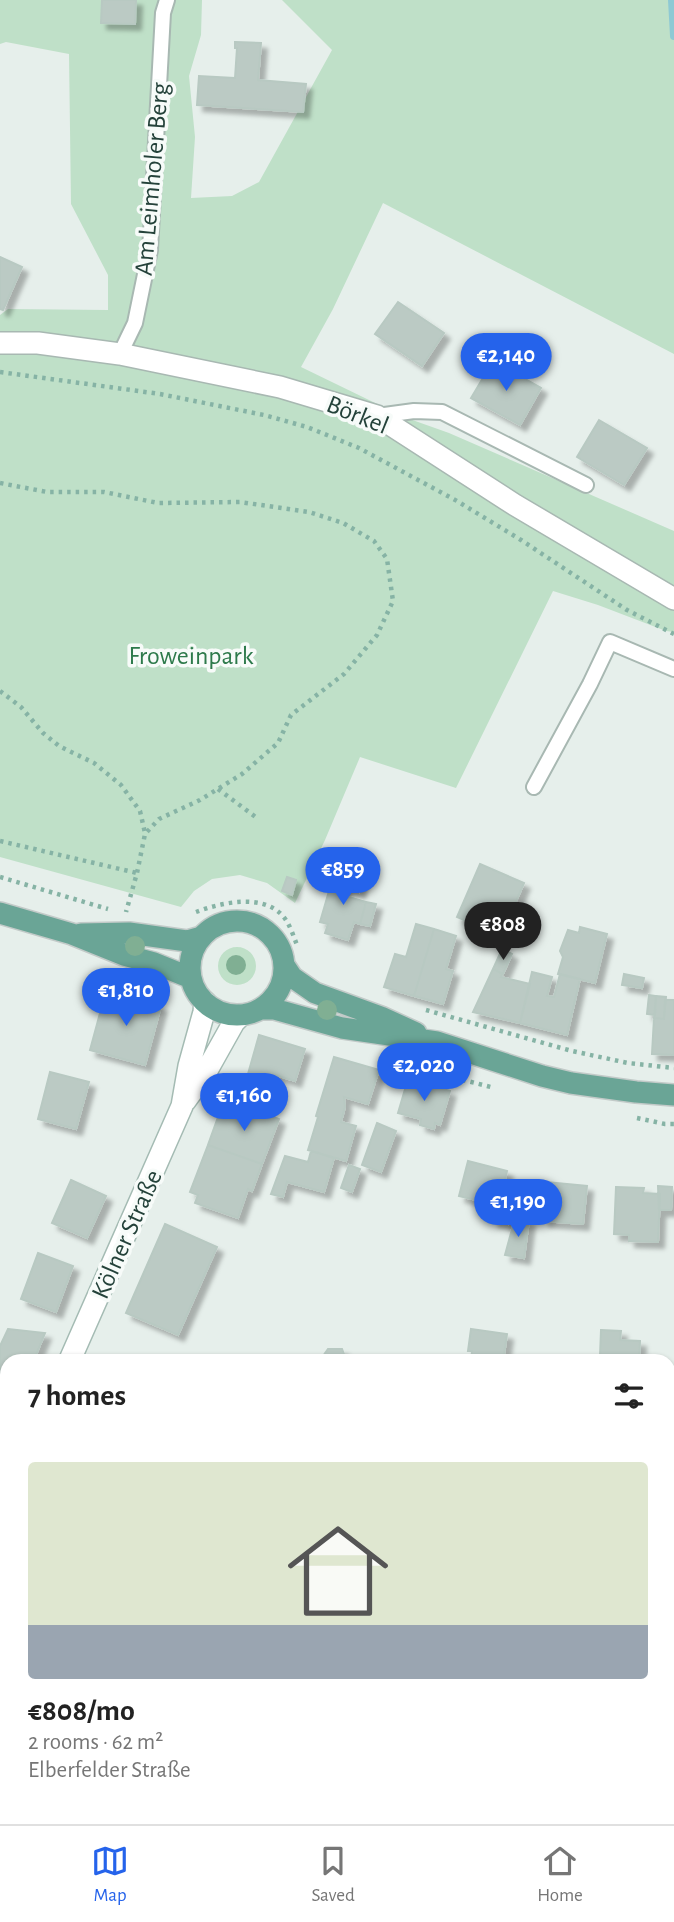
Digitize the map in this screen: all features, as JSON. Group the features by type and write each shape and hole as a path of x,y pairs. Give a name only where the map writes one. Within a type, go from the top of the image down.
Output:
{"main road":[{"path":"0,914 72,934 191,978"},
{"path":"292,958 281,953 268,932 257,926 245,922 221,923 201,937 194,948 191,978 205,1002 222,1012 274,1009 342,1028 437,1042"},
{"path":"72,934 129,933 187,941 201,937"},
{"path":"251,1012 271,999 292,958"},
{"path":"292,958 292,977 301,985 437,1042 571,1083 674,1095"}],"street":[{"name":"Börkel","path":"0,343 38,343 120,354 280,387 377,415 515,505 674,599"},
{"name":"Kölner Straße","path":"182,1106 205,1002"},
{"name":"Kölner Straße","path":"73,1354 182,1106 206,1072 234,1022 251,1012"}],"lane":[{"name":"Am Leimholer Berg","path":"120,354 135,323 150,250 163,13 167,0"},
{"path":"377,415 414,411 442,412 586,485"},
{"path":"534,787 610,642 674,669"}],"path":[{"path":"0,372 160,394 264,415 328,435 359,448 457,501 627,610 674,634"},
{"path":"0,483 47,492 104,492 158,503 240,502 309,512 343,523 374,541 387,559 393,601 377,635 344,674 291,715 278,743 242,774 200,800 159,819 145,834"},
{"path":"0,691 21,707 51,740 93,763 121,785 140,811 145,834 125,913"},
{"path":"218,789 257,818"},
{"path":"0,841 137,873"},
{"path":"0,877 137,916"},
{"path":"186,916 227,902 250,902 270,906 282,915 292,958"},
{"path":"414,1006 572,1051 628,1063 674,1068"},
{"path":"381,1059 497,1088"},
{"path":"626,1116 674,1124"}],"green space":[{"name":"Froweinpark","path":"0,0 202,0 201,35 189,76 195,137 191,198 232,196 259,182 332,50 282,0 674,0 674,354 383,203 333,309 301,367 404,417 449,433 674,531 674,632 553,591 456,788 360,757 295,903 267,883 240,875 212,879 194,891 181,907 0,857 0,315 8,309 108,310 108,275 71,204 69,54 6,42 0,44"},
{"path":"237,947 251,952 256,966 251,980 237,985 223,980 218,966 223,952"}],"building":[{"path":"102,0 136,0 135,24 101,23"},
{"path":"235,42 261,43 258,80 306,84 303,112 197,105 199,76 235,78"},
{"path":"0,257 22,267 3,310 0,309"},
{"path":"398,302 444,333 422,366 375,334"},
{"path":"493,361 541,388 520,425 471,398"},
{"path":"599,420 647,448 624,485 577,457"},
{"path":"480,864 524,883 501,936 457,917"},
{"path":"337,872 362,880 359,892 345,887 342,895 366,902 360,924 354,922 348,940 325,933 328,924 320,922"},
{"path":"287,877 296,880 292,895 282,891"},
{"path":"366,902 376,904 370,926 360,924"},
{"path":"416,924 434,929 414,996 384,987 395,954 406,957"},
{"path":"580,927 607,934 595,983 558,974 563,957 560,951 568,930 579,933"},
{"path":"434,929 456,936 446,969 453,971 443,1004 414,996"},
{"path":"502,949 512,954 503,974 493,969"},
{"path":"493,969 502,974 501,977 530,984 520,1023 473,1012"},
{"path":"532,972 552,977 547,996 554,997 560,974 580,979 567,1035 520,1023"},
{"path":"624,974 644,978 642,988 622,985"},
{"path":"106,991 161,1006 145,1065 90,1050"},
{"path":"649,995 656,996 655,1015 647,1014"},
{"path":"656,996 666,997 664,1019 654,1018"},
{"path":"665,1000 674,1000 674,1055 652,1054 654,1018 664,1019"},
{"path":"259,1035 305,1049 295,1081 276,1075 273,1088 246,1081"},
{"path":"334,1057 379,1070 368,1104 344,1097 345,1107 341,1122 356,1126 346,1161 308,1150"},
{"path":"50,1072 89,1082 76,1129 38,1119"},
{"path":"408,1079 450,1091 440,1125 435,1123 434,1129 420,1125 421,1119 398,1113"},
{"path":"239,1104 279,1119 262,1164 208,1145 222,1106 236,1111"},
{"path":"377,1123 396,1131 381,1172 362,1165"},
{"path":"208,1145 262,1164 252,1191 248,1189 238,1218 195,1203 198,1195 190,1192"},
{"path":"311,1151 334,1158 324,1192 287,1182 283,1197 271,1194 285,1156 308,1162"},
{"path":"468,1161 507,1171 503,1188 517,1191 508,1224 492,1221 495,1211 478,1206 476,1200 459,1196"},
{"path":"349,1165 360,1169 352,1192 341,1188"},
{"path":"71,1180 106,1196 87,1238 52,1223"},
{"path":"546,1182 587,1186 583,1224 543,1221"},
{"path":"658,1186 672,1187 671,1210 659,1210"},
{"path":"616,1187 644,1188 643,1193 660,1194 658,1242 629,1241 629,1235 614,1234"},
{"path":"515,1218 529,1220 524,1258 505,1255"},
{"path":"165,1224 217,1247 178,1335 126,1313"},
{"path":"38,1253 73,1266 56,1312 21,1299"},
{"path":"8,1329 45,1333 36,1354 0,1354 0,1346"},
{"path":"471,1329 507,1334 504,1354 472,1354 472,1351 468,1351"},
{"path":"601,1330 621,1331 620,1340 640,1341 639,1354 600,1354"},
{"path":"328,1349 342,1349 344,1354 324,1354"}],"waterway":[{"path":"672,0 674,36"}]}
